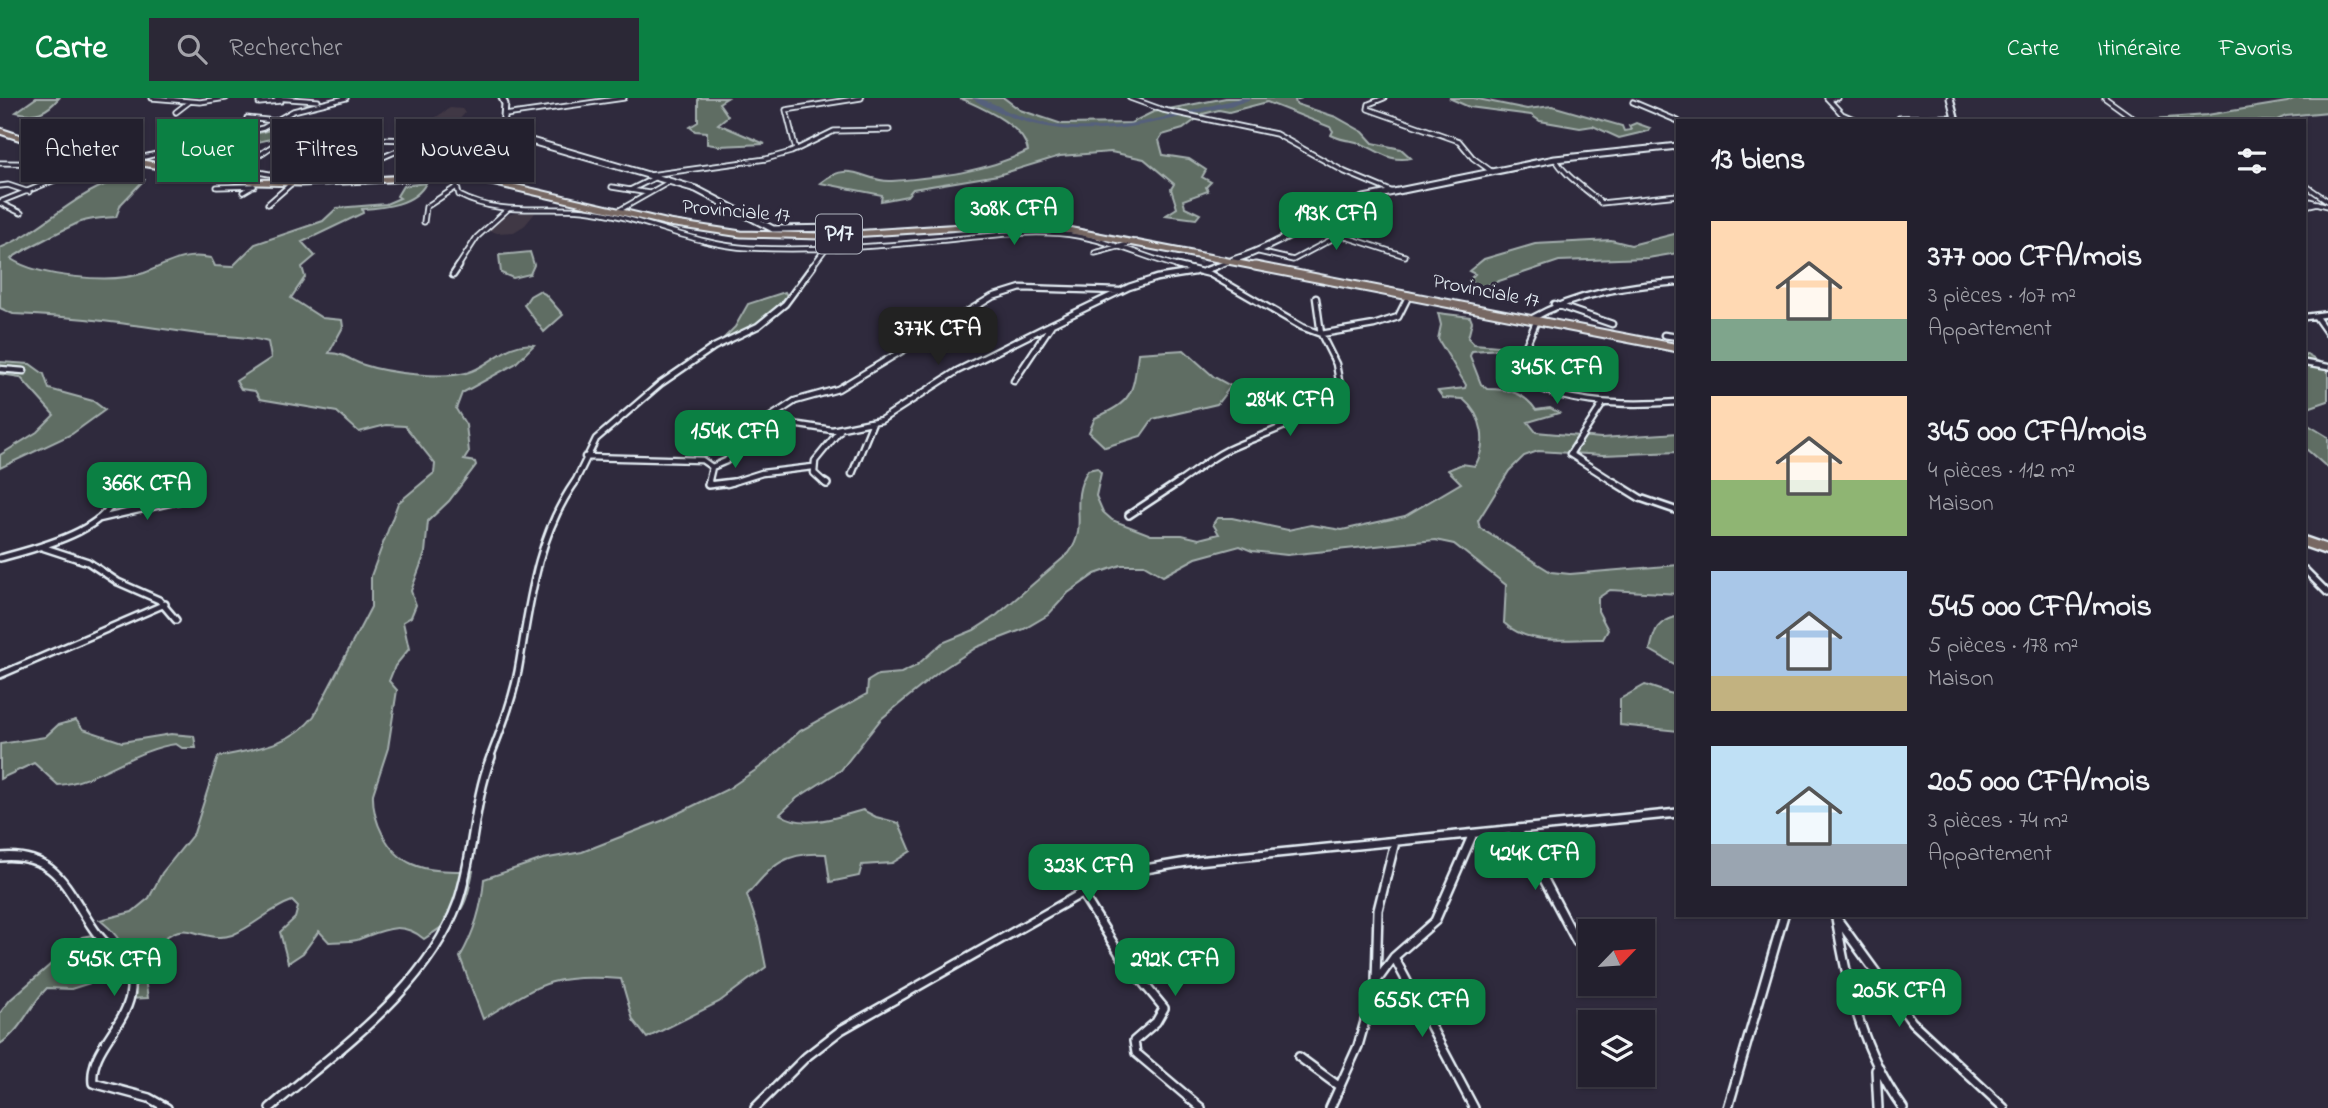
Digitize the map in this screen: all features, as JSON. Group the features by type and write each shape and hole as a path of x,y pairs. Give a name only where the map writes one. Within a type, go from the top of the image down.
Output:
{"main road":[{"name":"Provinciale 17","path":"0,131 21,138"},
{"name":"Provinciale 17","path":"143,162 262,181 328,182"},
{"name":"Provinciale 17","path":"486,182 717,232 769,236 1025,226 1138,241 1202,259 1233,260 1676,348"},
{"path":"2306,542 2328,550"}],"street":[{"path":"152,98 190,102 226,98"},
{"path":"276,98 288,101"},
{"path":"280,119 328,101 346,98"},
{"path":"502,98 504,119"},
{"path":"505,115 624,98"},
{"path":"796,149 786,110 861,98"},
{"path":"1130,98 1171,114 1241,124 1269,132 1320,155 1341,170 1393,192"},
{"path":"1384,98 1368,108 1459,141 1466,145 1473,158 1491,170"},
{"path":"1827,98 1838,98"},
{"path":"1827,98 1842,114 1853,119"},
{"path":"1950,98 1956,119"},
{"path":"2105,98 2134,119"},
{"path":"259,103 328,101"},
{"path":"176,112 190,102"},
{"path":"1633,102 1676,120"},
{"path":"247,118 272,121"},
{"path":"143,157 272,123"},
{"path":"630,190 652,176 757,161 796,149 834,131 889,130"},
{"path":"534,140 705,193 773,229 844,228 852,233"},
{"path":"766,420 841,429 889,417 957,371 1119,291 1157,278 1197,271 1259,252 1342,206 1491,170 1555,159 1676,146"},
{"path":"272,147 245,164 247,170 272,174"},
{"path":"1555,159 1566,177 1580,183 1601,203 1676,195"},
{"path":"0,163 21,163"},
{"path":"243,192 262,181"},
{"path":"0,203 51,182"},
{"path":"455,182 455,188 464,199 480,206 585,211 736,246 826,248 1060,233 1098,239 1146,259 1219,278 1302,327 1321,334 1374,325 1398,317 1409,295"},
{"path":"618,211 669,182"},
{"path":"268,204 292,183"},
{"path":"0,186 8,185 29,191"},
{"path":"218,187 254,186"},
{"path":"2306,186 2328,203"},
{"path":"612,187 649,193"},
{"path":"424,222 426,207 455,188"},
{"path":"2306,200 2328,203"},
{"path":"0,203 21,213"},
{"path":"2306,206 2318,203"},
{"path":"1259,252 1293,260 1340,235 1360,220 1342,206"},
{"path":"453,275 477,237 508,209"},
{"path":"1340,235 1405,256"},
{"path":"1095,253 1138,241"},
{"path":"270,1108 368,1024 410,982 433,954 447,926 458,901 485,772 503,725 520,662 525,617 540,555 568,492 580,475 585,457 596,439 660,384 714,347 758,326 785,304 826,248"},
{"path":"1197,271 1202,259"},
{"path":"1676,282 1592,293 1554,304 1534,319 1519,370 1549,390 1602,405 1676,402"},
{"path":"712,467 726,461 766,420 806,396 838,388 1006,292 1033,288 1119,291"},
{"path":"1129,515 1225,451 1303,419 1329,400 1340,386 1336,364 1321,334 1316,298"},
{"path":"1554,304 1612,324"},
{"path":"2306,317 2328,314"},
{"path":"2316,317 2328,334"},
{"path":"1014,381 1052,324"},
{"path":"1664,335 1676,337"},
{"path":"2306,363 2328,367"},
{"path":"0,369 24,371"},
{"path":"1602,405 1589,426 1570,447 1570,454 1640,498 1676,510"},
{"path":"852,474 873,422"},
{"path":"827,484 814,473 813,467 841,429"},
{"path":"585,457 702,460 712,467"},
{"path":"712,467 708,485 719,486 762,473 813,467"},
{"path":"0,558 42,547 86,528 98,519 117,495 114,478"},
{"path":"98,519 190,498"},
{"path":"42,547 88,562 118,582 165,604 176,620"},
{"path":"2306,571 2328,593"},
{"path":"0,676 165,604"},
{"path":"755,1108 806,1057 841,1030 1082,893 1116,877 1160,865 1472,836 1676,813"},
{"path":"1518,830 1577,942"},
{"path":"1376,982 1394,957 1418,938 1442,909 1472,836"},
{"path":"1330,1108 1358,1046 1376,982 1378,911 1395,842"},
{"path":"0,858 13,855 34,858 50,867 77,899 93,927 110,944 126,972 131,987 127,1006 94,1065 91,1077 93,1083 149,1098 167,1108"},
{"path":"1082,893 1121,956 1164,1007 1156,1022 1134,1041 1136,1054 1201,1108"},
{"path":"1728,1108 1738,1066 1776,951 1784,917"},
{"path":"1835,917 1852,1011 1877,1070 1903,1108"},
{"path":"1836,917 1912,1022 2004,1108"},
{"path":"1394,957 1474,1108"},
{"path":"1298,1057 1340,1087"},
{"path":"1877,1070 1878,1108"}],"shaded area":[{"path":"450,108 462,109 465,113 460,119 433,119"},
{"path":"521,212 535,213 525,225 514,232 497,233 486,229 499,217"}],"green space":[{"path":"36,98 59,98 40,112 16,112"},
{"path":"698,98 727,98 719,103 728,116 718,124 765,144 707,144 707,132 695,131 690,127 698,122"},
{"path":"960,98 1004,98 1020,110 1062,124 1131,123 1153,112 1226,98 1302,98 1295,100 1296,104 1336,117 1363,132 1373,143 1401,149 1411,158 1394,158 1359,143 1336,137 1331,135 1333,131 1330,127 1267,102 1229,112 1219,110 1203,114 1183,129 1162,135 1159,140 1163,155 1189,159 1206,170 1202,177 1211,182 1206,187 1208,191 1183,200 1185,207 1200,214 1196,219 1166,215 1177,208 1171,189 1174,184 1144,159 1111,152 1060,156 998,175 913,189 907,196 881,201 882,195 820,183 841,172 858,173 882,181 945,175 979,169 1028,151 1025,142 1011,125"},
{"path":"1449,98 1473,98 1527,109 1552,106 1622,126 1624,131 1631,130 1629,126 1636,123 1650,128 1648,131 1619,138 1593,126 1580,128 1540,121 1531,115 1469,107"},
{"path":"2295,98 2328,98 2328,112 2279,119 2153,119 2207,115 2287,102"},
{"path":"272,129 272,139 258,142 258,133"},
{"path":"113,182 142,182 121,204 116,217 81,222 11,259 39,270 95,278 144,273 176,260 192,257 211,258 215,266 232,267 255,244 323,221 337,208 386,204 400,198 397,196 403,186 426,183 406,201 362,209 363,213 302,242 315,256 302,267 305,277 291,298 322,318 342,320 343,327 329,353 387,370 456,375 483,366 507,350 534,345 515,364 462,393 456,409 466,425 469,452 464,460 475,462 476,465 449,501 428,521 425,553 411,591 416,605 411,617 403,622 409,649 395,666 389,681 397,690 388,748 373,794 378,825 388,844 412,864 442,870 473,871 467,897 459,912 424,939 407,929 399,928 383,930 357,940 329,942 319,931 303,953 288,963 280,932 295,918 298,907 292,901 232,935 215,937 181,931 167,937 155,948 147,963 145,977 148,998 127,999 130,976 127,955 116,936 100,920 132,912 149,898 162,873 194,833 218,757 283,740 305,726 314,716 371,607 371,576 398,503 434,473 435,464 405,426 386,425 359,432 337,412 260,399 255,391 241,389 236,381 271,358 268,342 106,321 13,314 0,308 0,248 29,233 97,188"},
{"path":"1676,234 1676,253 1648,258 1559,261 1484,286 1477,286 1469,280 1475,274 1469,271 1484,259 1535,244 1611,240 1631,245"},
{"path":"530,252 534,265 530,274 513,278 501,273 499,255"},
{"path":"539,291 545,294 563,315 544,332 524,305 530,296"},
{"path":"785,292 787,296 758,324 740,335 723,339 735,327 748,304"},
{"path":"1438,313 1470,317 1472,322 1468,338 1474,344 1498,346 1500,349 1472,351 1470,356 1481,384 1487,389 1520,395 1536,410 1550,408 1559,413 1528,422 1536,432 1601,438 1676,433 1676,452 1603,455 1538,451 1524,456 1509,471 1478,521 1480,528 1551,572 1570,574 1676,565 1676,594 1610,590 1598,598 1598,611 1608,630 1603,639 1551,640 1514,631 1504,623 1506,585 1454,544 1435,540 1287,555 1252,551 1240,546 1196,558 1163,576 1144,565 1121,565 1095,574 1068,593 1048,615 1024,629 977,647 940,671 881,719 841,770 797,798 780,814 789,819 810,822 863,810 876,817 899,823 911,851 892,863 862,865 859,876 830,882 826,854 799,855 772,868 747,895 758,927 766,967 719,1002 647,1038 633,1020 621,979 578,978 533,989 483,1019 460,957 476,920 484,879 543,859 582,852 664,820 728,789 763,765 800,731 867,694 868,681 878,675 901,673 916,666 942,643 974,630 997,615 1069,553 1078,533 1079,493 1088,470 1097,468 1101,473 1096,496 1103,512 1112,520 1151,535 1182,535 1199,539 1219,534 1213,524 1217,518 1232,518 1288,530 1311,525 1342,530 1405,516 1461,483 1448,470 1462,464 1475,466 1481,448 1481,430 1475,413 1463,399 1443,398 1438,391 1465,388 1466,385 1438,339 1441,325"},
{"path":"1184,350 1214,377 1231,386 1217,404 1153,419 1141,436 1105,447 1089,432 1095,418 1117,406 1129,394 1135,378 1138,353"},
{"path":"2306,355 2328,367 2328,401 2306,409"},
{"path":"0,362 30,364 44,374 49,389 93,401 105,410 72,434 0,468 0,455 37,432 54,415 20,377 0,374"},
{"path":"2306,424 2328,437 2328,468 2306,449"},
{"path":"1676,617 1676,665 1650,650 1653,636 1665,621"},
{"path":"1645,685 1676,695 1676,731 1620,725 1620,699"},
{"path":"76,720 83,729 122,742 171,734 194,736 196,748 182,748 176,744 160,747 72,783 58,785 34,763 0,779 0,744 45,737 58,725"},
{"path":"92,935 103,943 109,955 103,979 71,989 47,988 20,1025 0,1044 0,1013 10,1000 82,937"}],"waterway":[{"path":"975,98 1012,115 1046,125 1079,129 1143,124 1249,98"}]}
